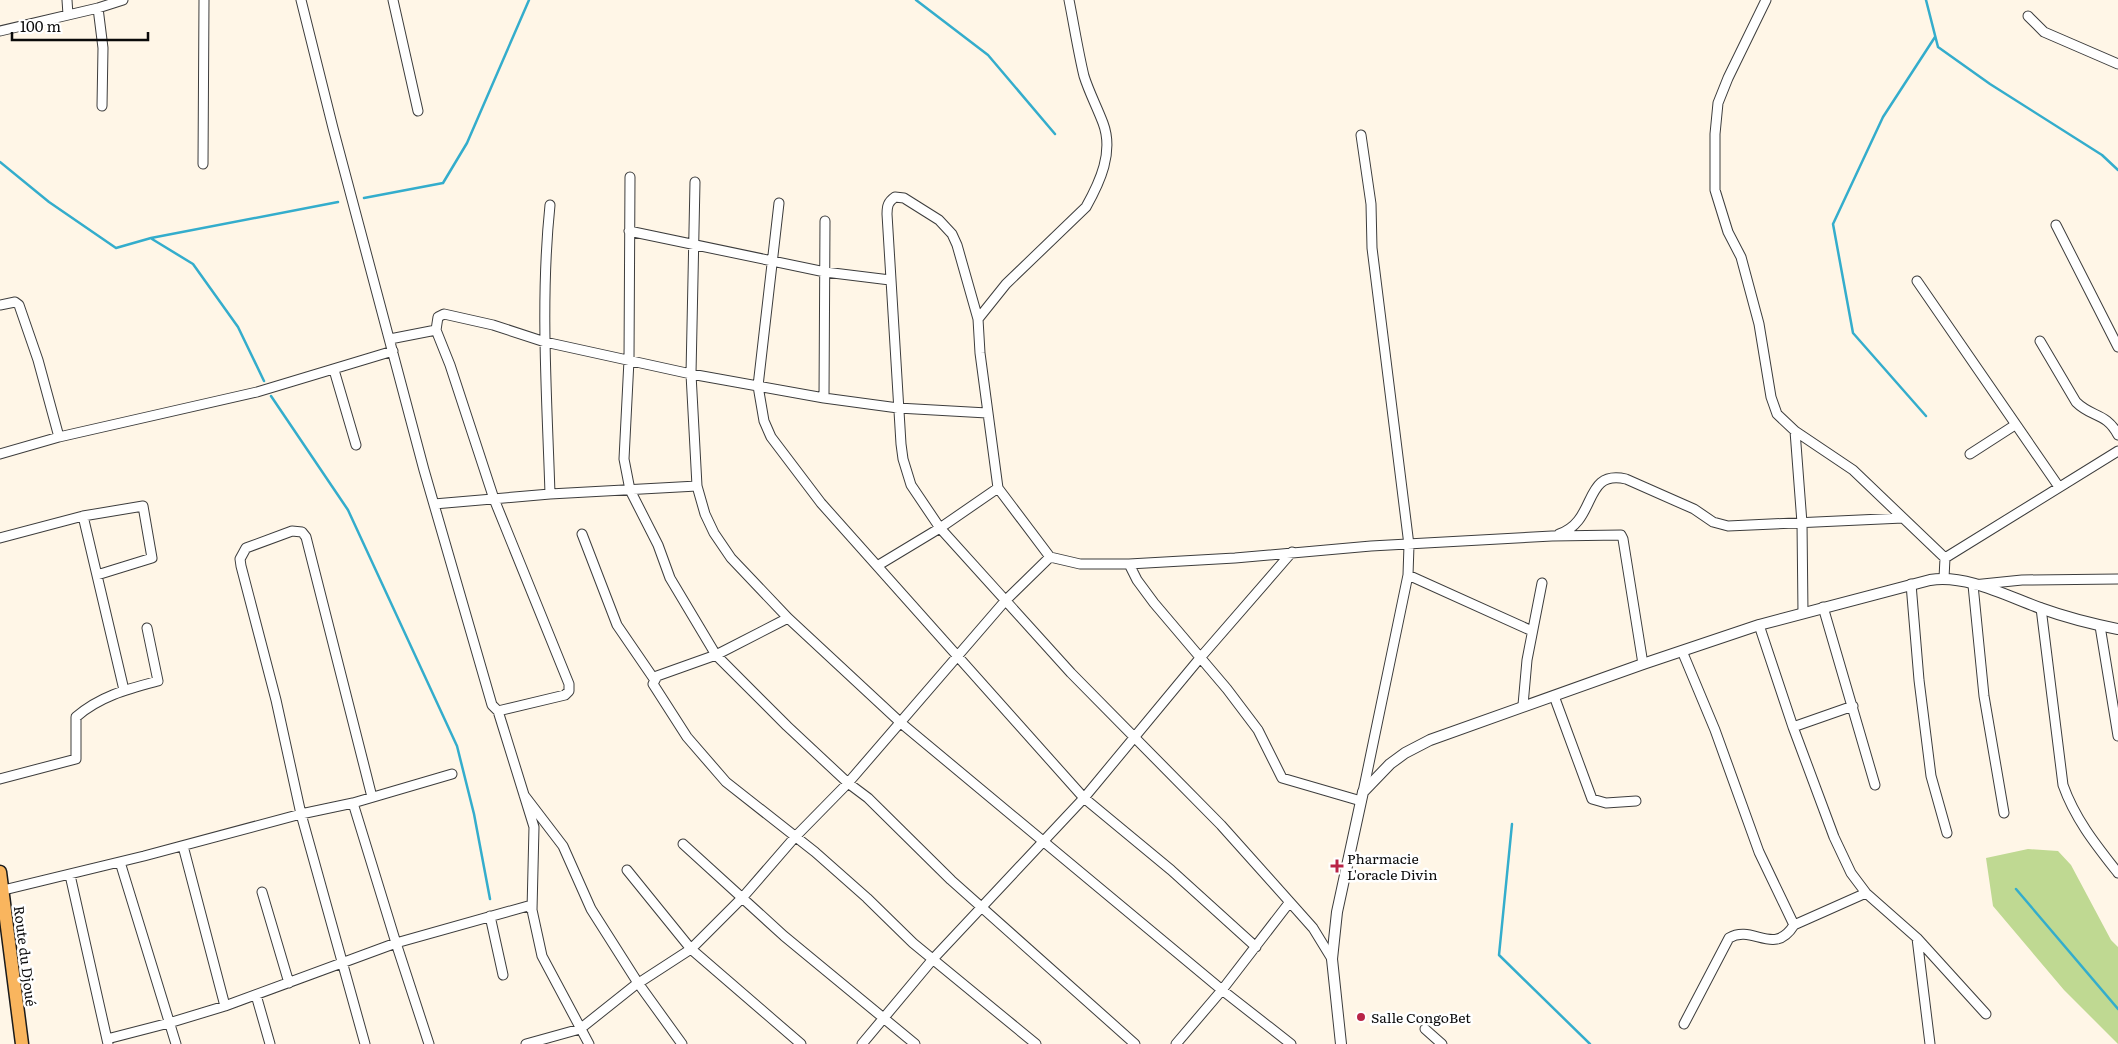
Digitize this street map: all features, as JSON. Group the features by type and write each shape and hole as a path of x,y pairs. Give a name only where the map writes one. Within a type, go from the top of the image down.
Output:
{"main road":[{"name":"Route du Djoué","path":"0,872 22,1044"}],"street":[{"path":"67,0 68,15"},
{"path":"0,31 98,8 123,0"},
{"path":"203,164 204,0"},
{"path":"302,0 350,194 480,669 492,705 498,711 534,827 532,910 542,956 589,1044"},
{"path":"393,0 418,111"},
{"path":"978,319 1006,284 1086,207 1095,192 1105,164 1106,138 1103,124 1085,78 1069,0"},
{"path":"1766,0 1750,30 1718,103 1715,134 1715,190 1728,232 1741,257 1759,324 1771,397 1777,414 1796,431 1853,470 1945,558 1944,578"},
{"path":"98,8 103,48 102,106"},
{"path":"2028,16 2044,32 2118,64"},
{"path":"1341,1044 1332,959 1337,912 1408,575 1409,546 1372,248 1372,204 1361,135"},
{"path":"630,177 629,360 624,459 630,490 658,546 670,578 716,655 787,726 848,783 868,798 951,880 1135,1044"},
{"path":"694,182 691,374 697,486 705,514 714,533 730,558 788,618 901,723 1222,990 1291,1044"},
{"path":"1332,959 1313,928 1288,903 1221,826 1133,738 1005,601 940,528 920,502 906,472 898,408 887,205 894,198 900,197 938,220 952,234 958,245 978,319 987,413 998,488 1050,557 1080,564 1129,564 1552,536 1621,535 1643,664"},
{"path":"778,203 758,386 764,421 780,450 821,503 1084,798 1171,870 1256,948"},
{"path":"550,205 544,256 550,494"},
{"path":"824,398 825,221"},
{"path":"2056,224 2118,347"},
{"path":"629,231 825,272 890,280"},
{"path":"1917,281 2059,487"},
{"path":"0,305 15,302 19,305 38,360 59,437"},
{"path":"498,711 566,696 569,684 494,499 450,365 436,330 438,317 444,314 493,324 545,342 691,374 824,398 898,408 987,413"},
{"path":"390,339 436,330"},
{"path":"2040,342 2076,402 2083,409 2108,420 2118,435"},
{"path":"0,454 59,437 257,392 393,351"},
{"path":"334,370 356,445"},
{"path":"1970,454 2015,425"},
{"path":"1796,431 1802,523 1803,613"},
{"path":"1945,558 2118,451"},
{"path":"1552,536 1569,530 1578,523 1599,483 1607,478 1616,477 1626,479 1694,509 1718,524 1744,526 1903,518"},
{"path":"434,504 550,494 697,486"},
{"path":"877,566 940,528 998,488"},
{"path":"0,538 83,516 141,505 144,508 152,558 97,575"},
{"path":"83,516 124,690"},
{"path":"365,1044 301,814 276,700 240,559 246,548 292,531 302,532 306,537 372,798"},
{"path":"582,534 618,625 654,680 653,684 687,738 726,782 795,837 867,898 913,943 1036,1044"},
{"path":"862,1044 933,959 1084,798 1200,658 1292,552"},
{"path":"526,1044 580,1029 638,983 691,949 743,897 795,837 848,783 1005,601 1050,557"},
{"path":"1129,564 1137,580 1227,689 1258,730 1282,778 1362,796"},
{"path":"1408,575 1532,631"},
{"path":"1362,796 1377,776 1404,753 1430,740 1523,705 1759,625 1911,584 1944,578 1973,585 2100,626 2118,629"},
{"path":"1973,585 2022,580 2118,579"},
{"path":"1523,705 1532,631 1542,583"},
{"path":"1911,584 1918,670 1931,776 1947,833"},
{"path":"1973,585 1984,696 2004,813"},
{"path":"1823,607 1876,785"},
{"path":"2041,608 2063,785 2070,806 2087,834 2118,873"},
{"path":"654,680 657,676 716,655 788,618"},
{"path":"1759,625 1834,837 1851,872 1866,893 1917,938 1986,1014"},
{"path":"2100,626 2118,736"},
{"path":"0,779 76,760 76,717 96,702 124,690 159,679 147,628"},
{"path":"1682,651 1715,730 1759,852 1794,925"},
{"path":"1554,696 1592,799 1606,803 1636,801"},
{"path":"1794,727 1853,706"},
{"path":"1,891 183,846 301,814 353,803 452,774"},
{"path":"524,795 563,846 591,909 638,983 682,1044"},
{"path":"353,803 429,1044"},
{"path":"683,844 784,936 914,1044"},
{"path":"183,846 225,1006"},
{"path":"120,862 176,1044"},
{"path":"627,870 661,915 691,949 801,1044"},
{"path":"70,875 107,1041 225,1006 396,943 524,906 528,906 532,910"},
{"path":"262,892 289,983"},
{"path":"1684,1024 1729,938 1743,935 1781,939 1787,936 1794,925 1866,893"},
{"path":"1176,1044 1256,948 1288,903"},
{"path":"490,916 503,975"},
{"path":"1917,938 1930,1044"},
{"path":"256,995 270,1044"},
{"path":"1425,1029 1442,1044"}],"green space":[{"path":"2028,849 2058,851 2071,865 2111,940 2118,947 2118,1044 2064,990 1993,906 1986,858"}],"waterway":[{"path":"364,198 443,183 467,143 529,0"},
{"path":"916,0 988,55 1055,134"},
{"path":"1926,0 1938,47 1990,84 2102,155 2118,170"},
{"path":"1926,416 1853,333 1833,224 1883,117 1935,37"},
{"path":"0,162 49,202 116,248 151,238 338,202"},
{"path":"152,239 193,264 238,327 264,381"},
{"path":"271,396 348,510 457,746 474,814 490,899"},
{"path":"1512,824 1499,955 1590,1044"},
{"path":"2016,889 2118,1009"}],"place":[{"name":"Pharmacie L'oracle Divin","path":"1337,866"},
{"name":"Salle CongoBet","path":"1361,1017"}]}
